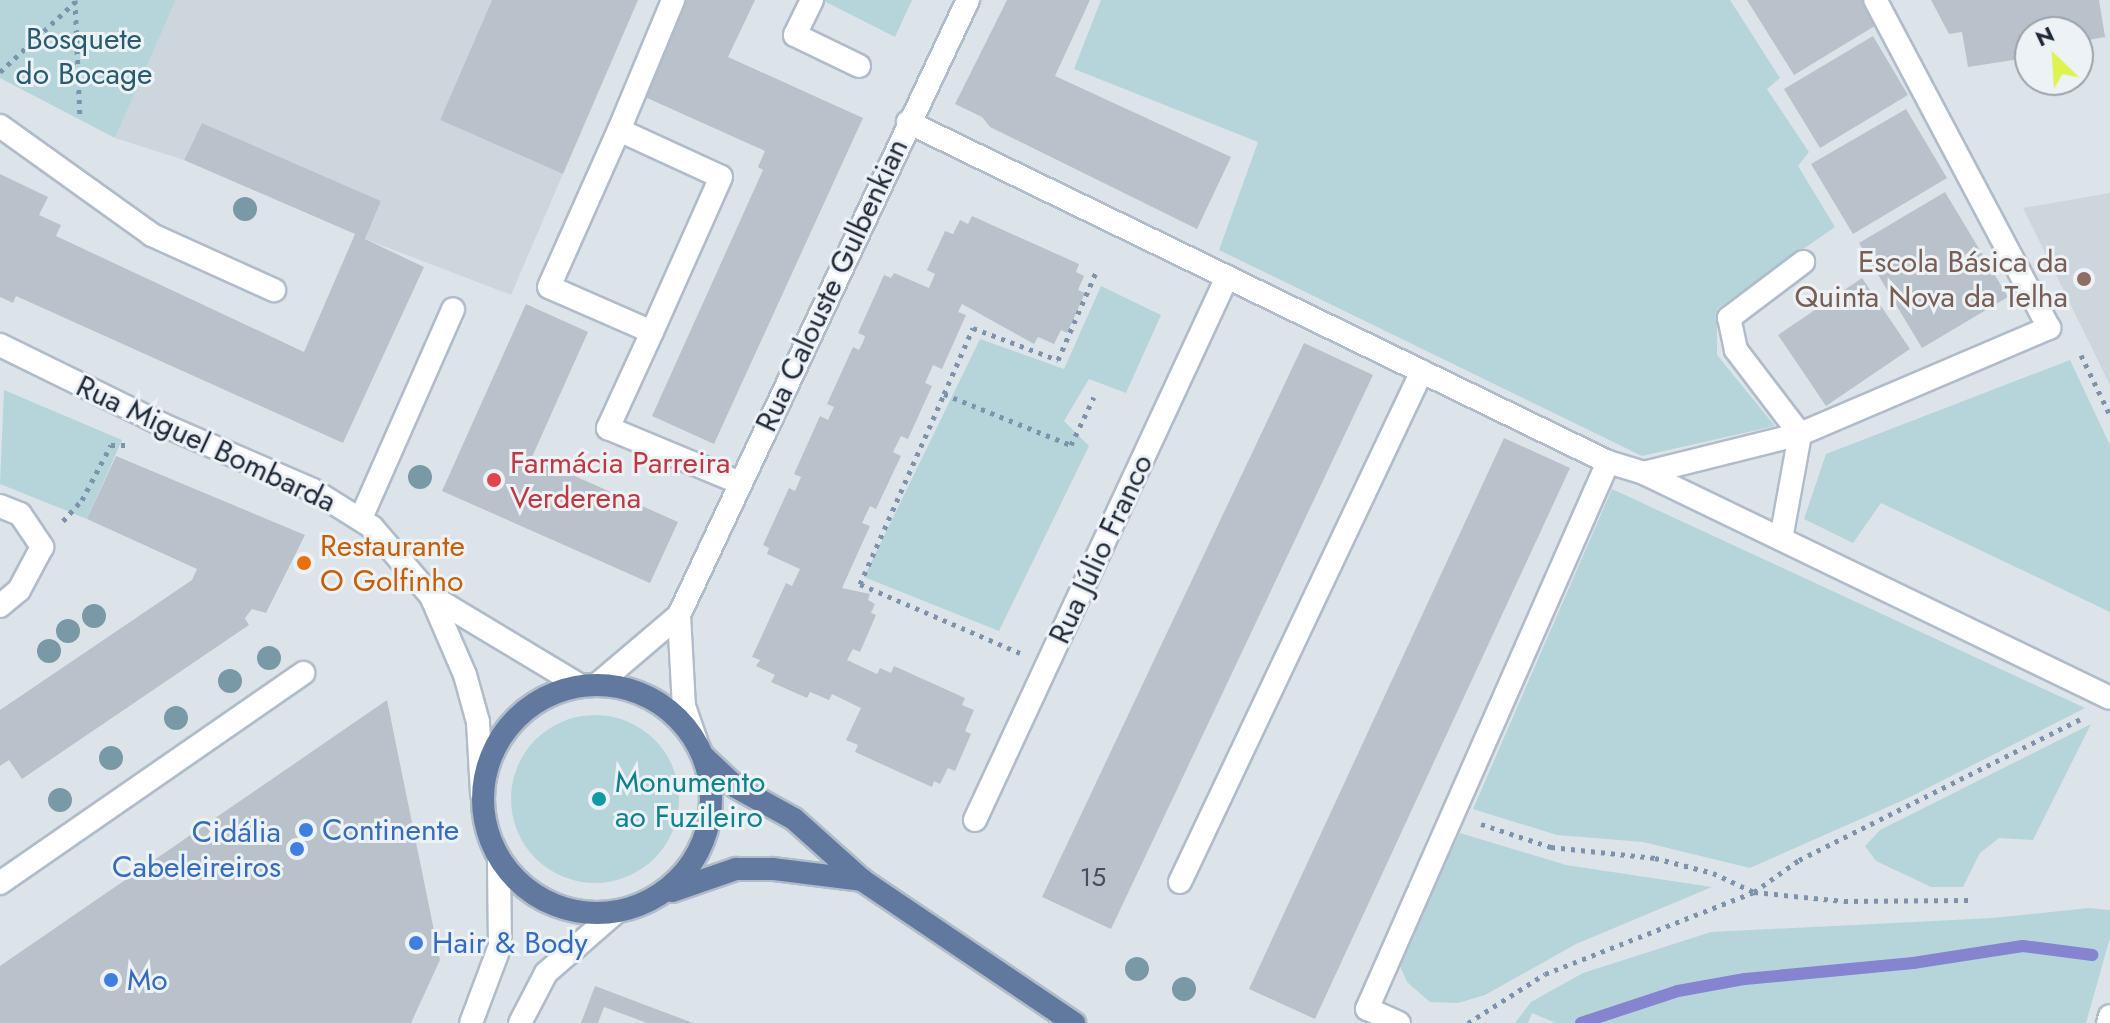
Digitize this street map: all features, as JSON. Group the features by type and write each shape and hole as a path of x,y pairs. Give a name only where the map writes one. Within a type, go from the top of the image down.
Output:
{"main road":[{"path":"862,880 736,869 707,875 615,913 581,913 549,904 521,886 499,861 485,829 482,794 491,756 512,722 543,698 589,685 656,700 679,719 701,750 736,787 794,819 862,880 1074,1023"},
{"path":"650,901 679,879 699,852 710,822 712,789 701,750"}],"street":[{"path":"652,332 549,287 673,0"},
{"path":"812,0 795,35 859,66"},
{"name":"Rua Calouste Gulbenkian","path":"589,685 679,615 908,122 968,0"},
{"path":"1644,473 1800,434 2049,328 1875,0"},
{"path":"908,122 1608,462 1644,473 2110,698"},
{"path":"0,126 152,235 274,290"},
{"path":"619,130 721,177 608,428 740,483"},
{"path":"1781,539 1800,434 1736,350 1729,318 1803,262"},
{"name":"Rua Júlio Franco","path":"975,820 1227,277"},
{"path":"361,518 453,309"},
{"name":"Rua Miguel Bombarda","path":"0,345 161,424 313,490 361,518 431,596 589,685"},
{"path":"1180,882 1422,371"},
{"path":"1399,1023 1364,1016 1450,814 1608,462"},
{"path":"0,506 20,514 42,547 19,590 0,606"},
{"name":"Rua Miguel Bombarda","path":"431,596 471,694 484,763 482,794"},
{"name":"Rua Calouste Gulbenkian","path":"679,615 684,706 701,750"},
{"path":"0,883 303,673"},
{"path":"471,1023 500,946 499,861"},
{"path":"520,1023 546,973 615,913"},
{"path":"2108,1023 2110,1016"}],"path":[{"path":"0,72 75,1"},
{"path":"75,1 80,119"},
{"path":"1047,665 860,584 973,328 1058,360 1097,270"},
{"path":"2081,355 2110,415"},
{"path":"944,394 1071,445 1094,397"},
{"path":"42,547 82,500 111,445 128,446 134,441"},
{"path":"1468,1023 1545,974 1754,892 1799,860 2083,718"},
{"path":"1450,814 1551,847 1655,858 1713,873 1754,892 1844,901 1968,900"}],"shaded area":[{"path":"176,0 492,0 440,120 563,174 511,295 365,239 381,201 202,123 184,160 115,138"},
{"name":"Escola Básica da Quinta Nova da Telha","path":"2110,193 2110,385 2023,208"}],"green space":[{"name":"Bosquete do Bocage","path":"0,0 176,0 115,138 0,78"},
{"path":"822,0 912,0 895,37"},
{"path":"1101,0 1730,0 1780,78 1767,89 1809,152 1798,166 1835,227 1717,309 1717,355 1775,426 1642,456 1219,250 1258,142 1074,69"},
{"path":"1101,286 1161,315 1126,393 1089,379 1064,421 1089,446 999,631 864,577 980,339 1064,369"},
{"path":"2070,360 2110,445 2110,612 1881,503 1853,543 1804,519 1826,454"},
{"path":"4,390 122,440 87,519 0,484"},
{"path":"1612,489 2085,708 1906,799 1750,868 1643,842 1557,835 1473,809"},
{"path":"595,715 627,722 642,729 654,740 665,752 672,767 679,799 672,831 665,846 654,858 642,869 627,876 595,883 563,876 548,869 536,858 525,846 518,831 511,799 518,767 525,752 536,740 548,729 563,722"},
{"path":"2091,724 2033,840 1999,838 1980,853 1963,887 1931,887 1876,861 1865,846 1880,830"},
{"path":"1460,833 1566,865 1712,887 1576,944 1485,995 1458,1003 1430,1002 1407,982 1400,966 1403,950"},
{"path":"2089,908 2110,910 2110,938 2086,1023 1556,1023 1532,1013 1528,1023 1515,1023 1531,1002 1583,973 1711,932 1992,918"}],"building":[{"path":"492,0 638,0 563,174 440,120"},
{"path":"679,0 755,0 728,57 863,118 714,444 652,416 763,170 758,167 765,151 636,93"},
{"path":"1007,0 1090,0 1055,76 1231,157 1197,229 990,127 982,117 955,104"},
{"path":"1747,0 1863,0 1878,24 1794,75"},
{"path":"1931,0 2099,0 2105,37 2094,39 2094,16 2014,16 2014,60 1968,67 1962,32 1949,34"},
{"path":"1873,36 1908,95 1820,148 1784,89"},
{"path":"1906,109 1947,178 1853,234 1811,164"},
{"path":"202,123 381,201 365,239 424,267 343,443 16,296 13,303 0,297 0,174 48,197 39,215 61,225 56,236 304,352 355,234 184,160"},
{"path":"1945,192 2008,297 1922,348 1859,243"},
{"path":"972,216 1079,264 1076,272 1084,276 1078,290 1085,293 1067,333 1061,330 1054,344 1038,337 1034,344 962,304 958,312 966,315 942,369 933,365 925,383 932,386 908,439 901,436 893,452 901,456 876,509 870,506 862,523 870,526 842,588 870,594 868,600 875,604 871,613 876,615 860,652 853,649 847,660 877,674 880,668 891,673 894,666 965,698 962,705 974,710 965,731 971,734 955,771 948,768 940,784 934,781 932,787 855,752 858,745 846,740 861,708 832,694 829,700 810,692 807,698 771,682 775,675 756,666 760,660 752,657 786,583 792,586 800,569 767,554 769,548 763,545 789,488 795,491 801,477 794,474 820,416 828,420 834,407 827,404 853,347 859,350 863,342 865,336 858,333 884,275 891,278 894,273 929,288 935,274 927,270 945,231 953,234 960,220 968,224"},
{"path":"1862,278 1910,349 1826,406 1778,335"},
{"path":"526,304 588,332 532,457 678,522 650,583 442,491"},
{"path":"1304,343 1373,375 1111,929 1042,897"},
{"path":"1504,438 1570,468 1315,1019 1249,989"},
{"path":"116,456 305,535 266,613 252,609 245,618 249,625 22,779 9,760 0,766 0,710 192,580 197,569 87,519"},
{"name":"Continente","path":"387,700 440,960 411,1023 0,1023 0,966"},
{"path":"595,986 693,1023 647,1023 604,1007 598,1023 581,1023"}],"waterway":[{"path":"1581,1023 1678,991 1745,979 1913,963 2023,946 2092,955"}],"place":[{"name":"Escola Básica da Quinta Nova da Telha","path":"2084,279"},
{"name":"Farmácia Parreira Verderena","path":"494,480"},
{"name":"Restaurante O Golfinho","path":"304,563"},
{"name":"Monumento ao Fuzileiro","path":"599,799"},
{"name":"Continente","path":"306,830"},
{"name":"Cidália Cabeleireiros","path":"297,849"},
{"name":"Hair & Body","path":"416,943"},
{"name":"Mo","path":"111,980"}]}
